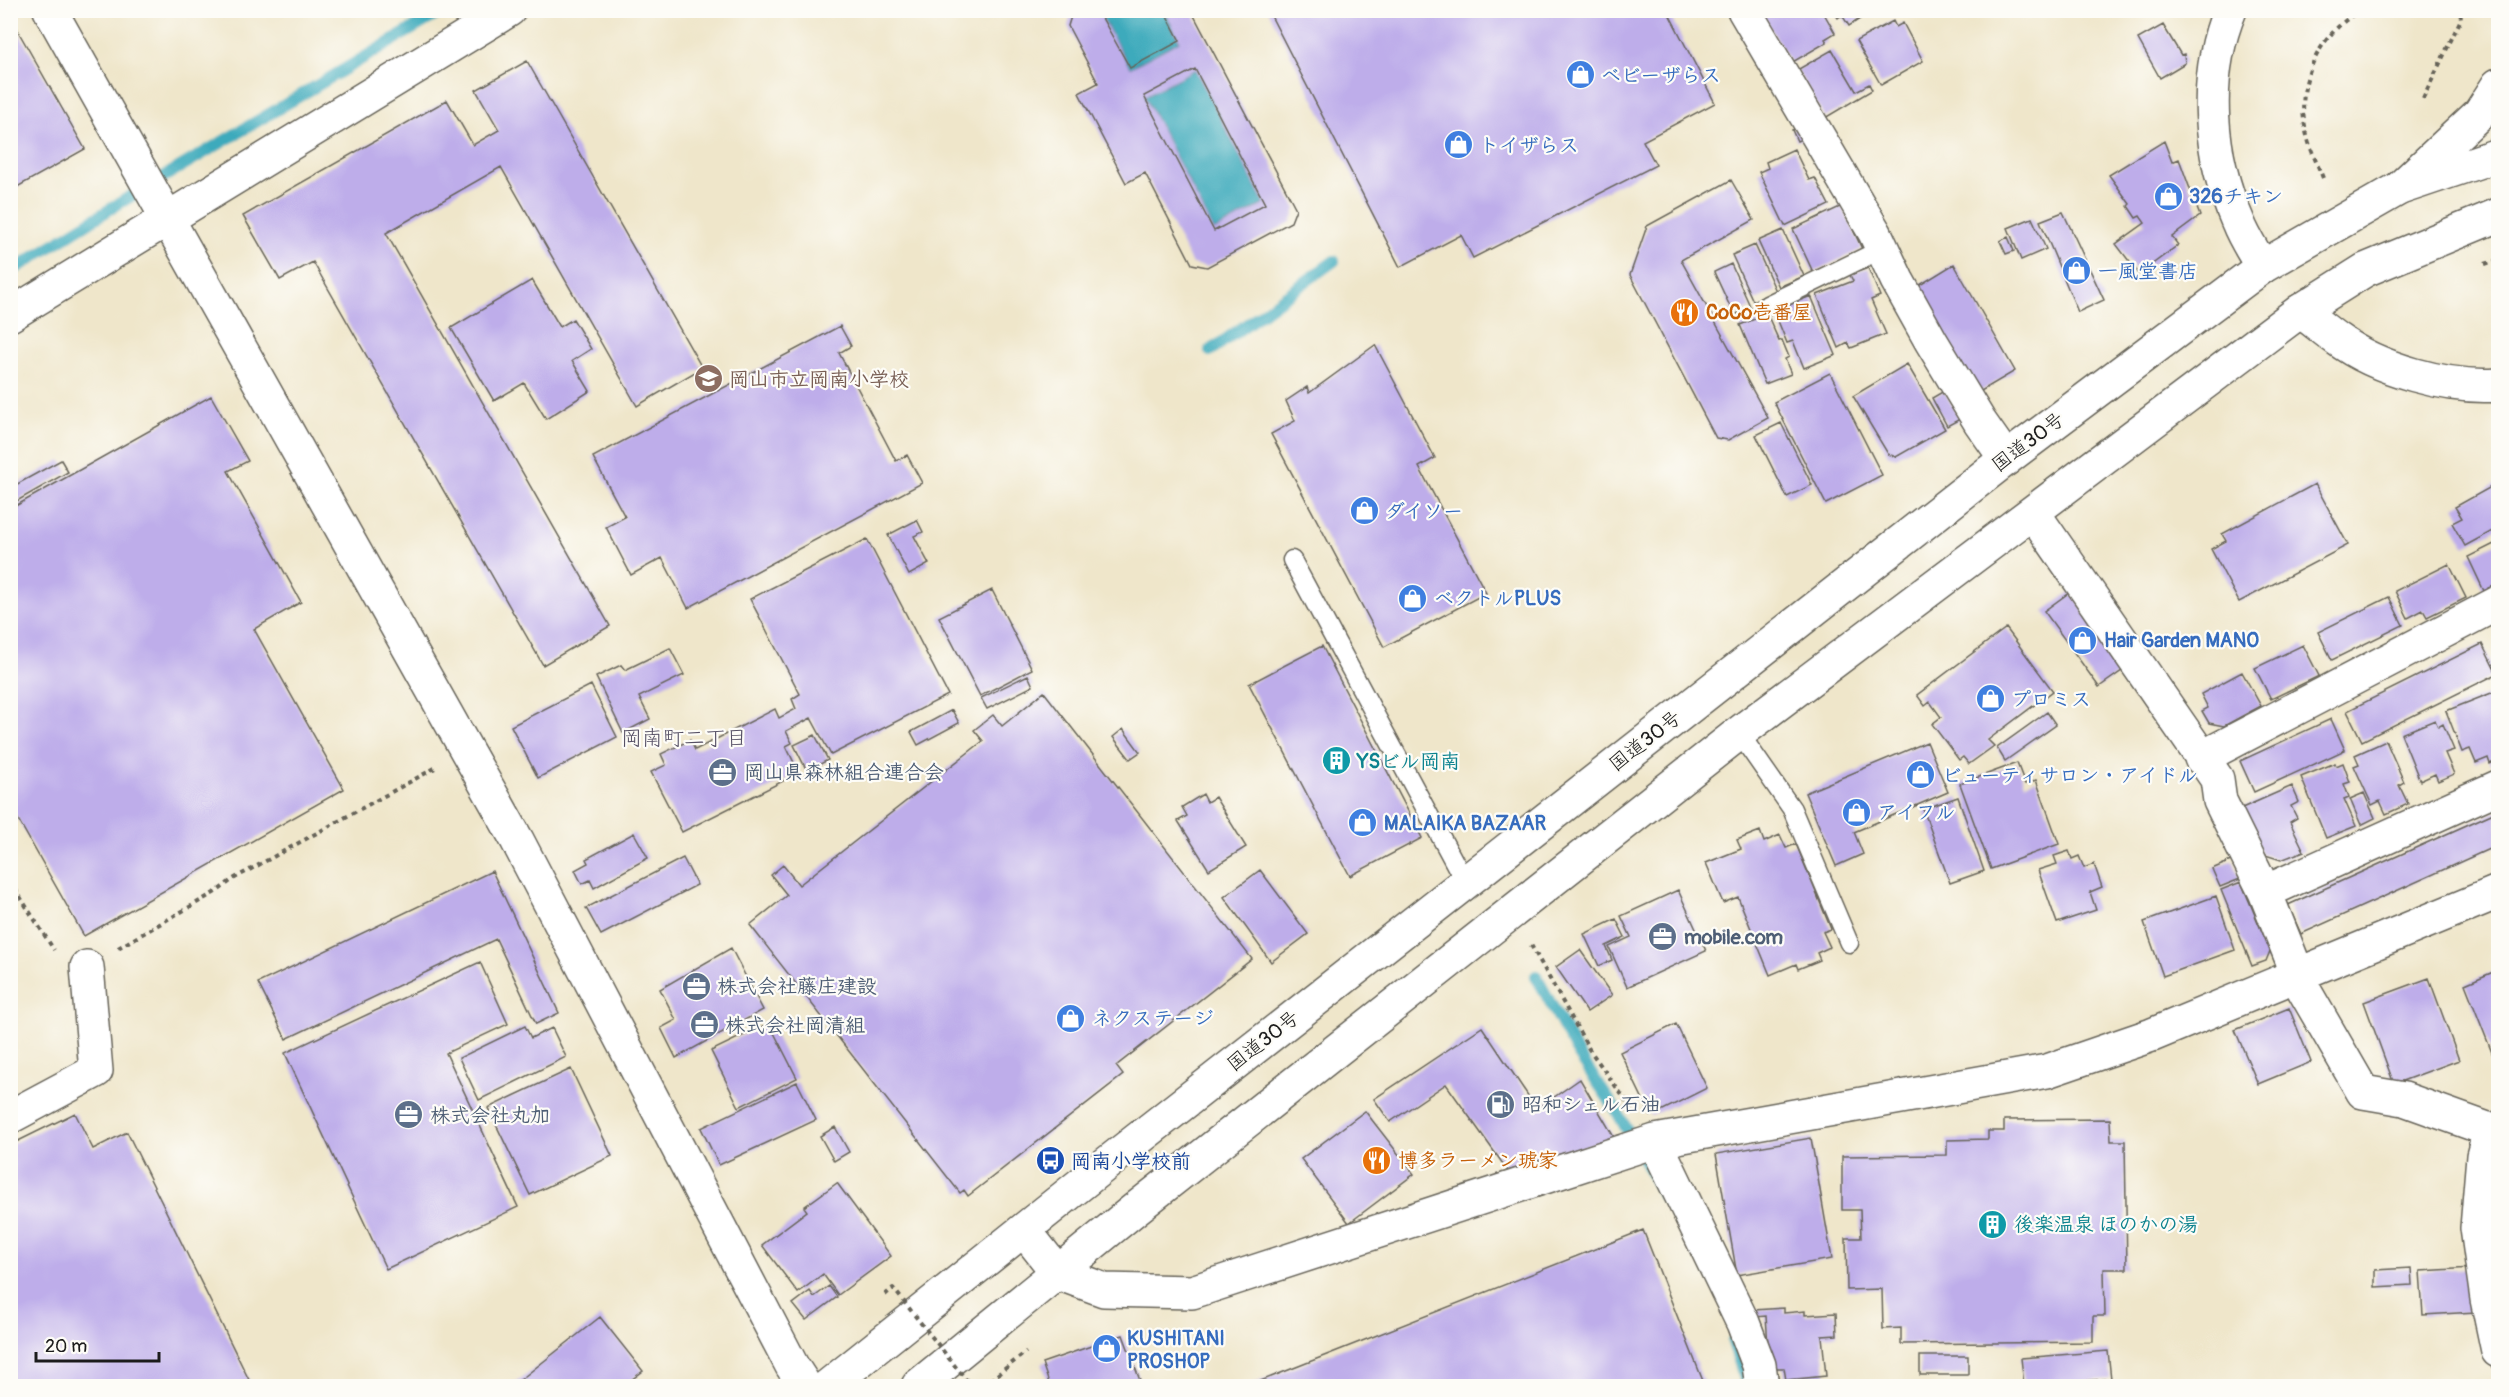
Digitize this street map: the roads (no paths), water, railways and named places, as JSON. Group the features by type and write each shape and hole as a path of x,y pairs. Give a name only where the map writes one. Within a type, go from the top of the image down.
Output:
{"main road":[{"path":"50,10 517,840 786,1356 805,1386"},
{"path":"10,315 165,215 509,10"},
{"path":"1722,10 1744,10 1882,249 1931,341 1980,422 2006,459"},
{"path":"2230,10 2224,24 2214,74 2212,119 2217,162 2238,223 2262,267"},
{"path":"2400,188 2480,112 2499,85"},
{"name":"国道30号","path":"828,1386 1465,882 2006,459 2262,267 2400,188 2499,155"},
{"path":"918,1386 1134,1210 1739,733 2034,514 2300,311 2365,270 2499,215"},
{"path":"2300,311 2338,341 2388,367 2441,382 2499,385"},
{"path":"2034,514 2217,779 2220,801 2265,892 2304,990 2363,1092 2403,1099 2494,1129 2483,1156 2477,1228 2487,1299 2499,1351"},
{"path":"2201,758 2499,603"},
{"path":"1757,654 1789,697"},
{"path":"2265,892 2499,787"},
{"path":"1024,1230 1058,1273 1104,1290 1192,1292 1642,1146 2047,1071 2152,1035 2499,892"},
{"path":"10,1117 96,1071 87,971"},
{"path":"1642,1146 1743,1323 1759,1365 1762,1386"}],"lane":[{"path":"1767,305 1882,249"},
{"path":"1293,560 1465,882"},
{"path":"1739,733 1792,809 1849,944"}],"water":[{"path":"1110,11 1164,11 1180,41 1130,68 1101,16"},
{"path":"1195,69 1265,204 1214,231 1144,96"}],"waterway":[{"path":"10,272 123,201 444,10"},
{"path":"1210,351 1334,261"},
{"path":"1536,976 1578,1054 1616,1110 1664,1196"},
{"path":"1733,1342 1745,1379 1745,1386"}],"place":[{"name":"ベビーザらス","path":"1580,75"},
{"name":"トイザらス","path":"1458,145"},
{"name":"326チキン","path":"2168,196"},
{"name":"一風堂書店","path":"2077,271"},
{"name":"CoCo壱番屋","path":"1685,312"},
{"name":"岡山市立岡南小学校","path":"708,379"},
{"name":"ダイソー","path":"1364,511"},
{"name":"ベクトルPLUS","path":"1413,598"},
{"name":"Hair Garden MANO","path":"2083,640"},
{"name":"プロミス","path":"1990,699"},
{"name":"YSビル岡南","path":"1336,761"},
{"name":"岡山県森林組合連合会","path":"723,772"},
{"name":"ビューティサロン・アイドル","path":"1921,775"},
{"name":"アイフル","path":"1856,812"},
{"name":"MALAIKA BAZAAR","path":"1363,823"},
{"name":"mobile.com","path":"1663,937"},
{"name":"株式会社藤庄建設","path":"696,986"},
{"name":"ネクステージ","path":"1071,1018"},
{"name":"株式会社岡清組","path":"704,1025"},
{"name":"昭和シェル石油","path":"1501,1104"},
{"name":"株式会社丸加","path":"409,1115"},
{"name":"博多ラーメン琥家","path":"1377,1160"},
{"name":"岡南小学校前","path":"1050,1161"},
{"name":"後楽温泉 ほのかの湯","path":"1993,1224"},
{"name":"KUSHITANI PROSHOP","path":"1106,1349"}],"district":[{"name":"岡南町二丁目","path":"684,738"}]}
